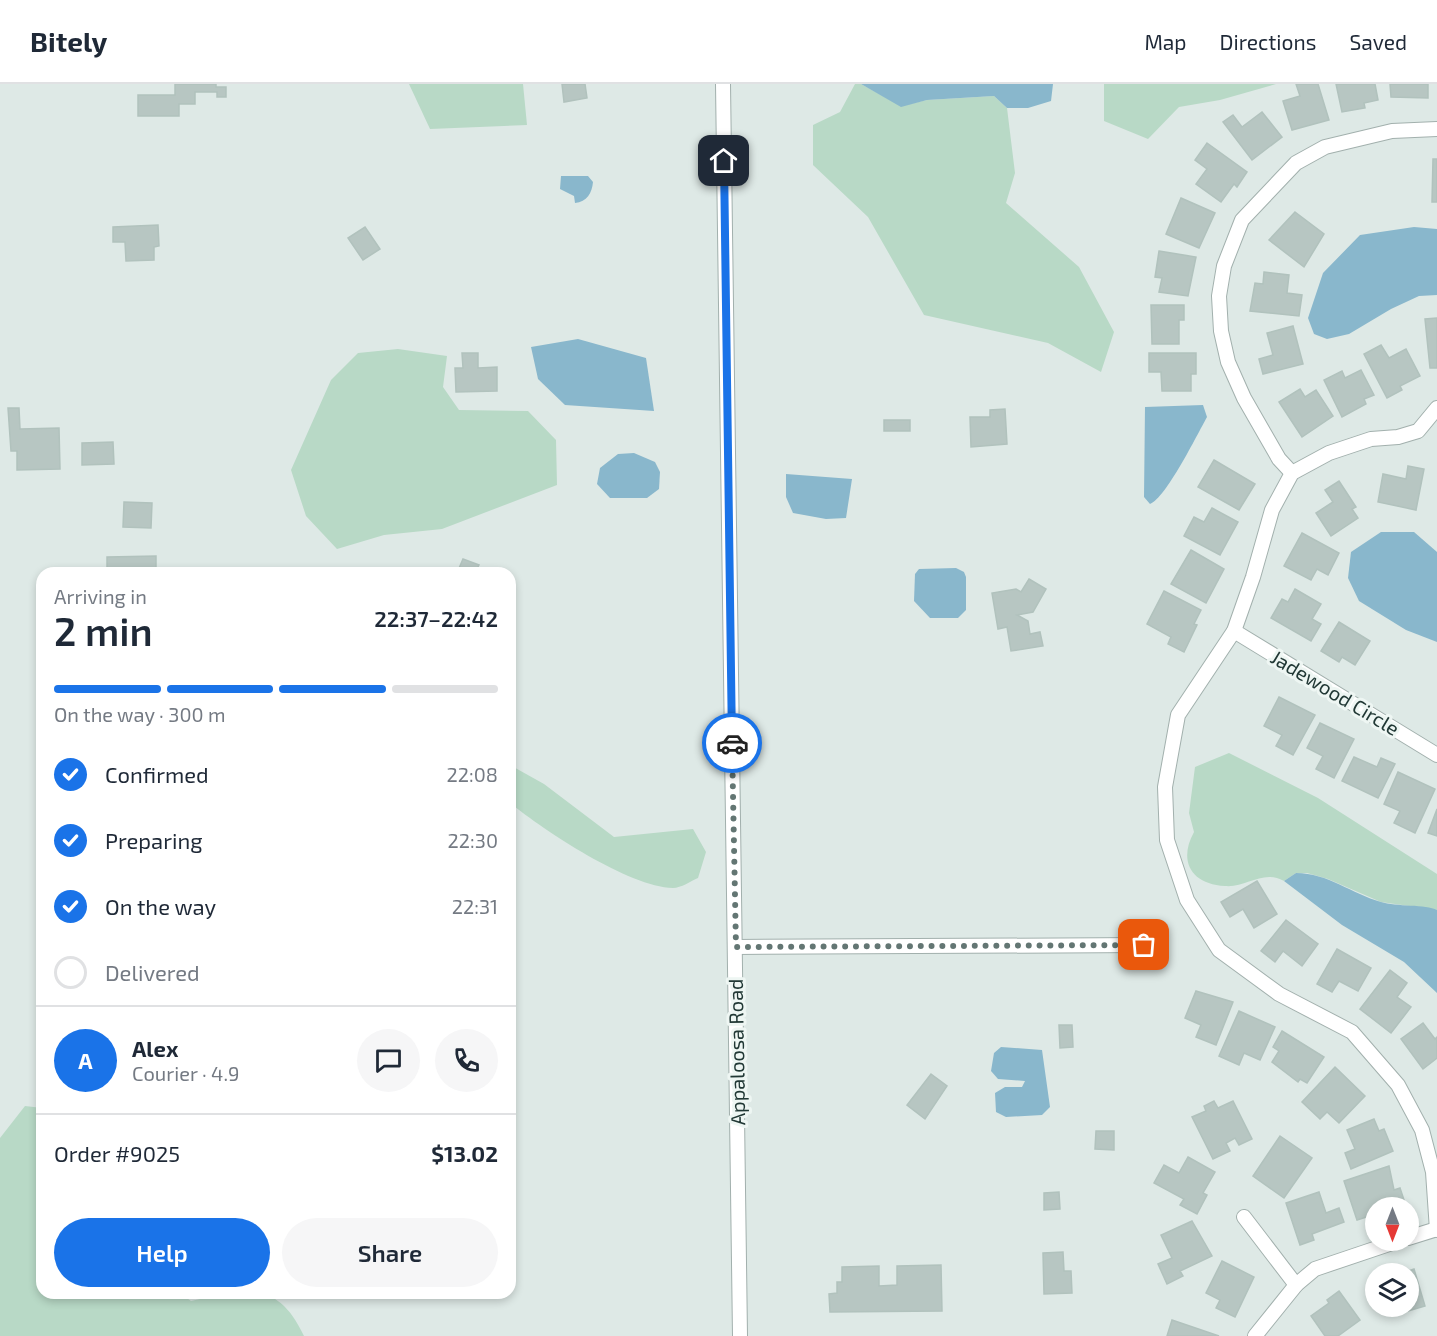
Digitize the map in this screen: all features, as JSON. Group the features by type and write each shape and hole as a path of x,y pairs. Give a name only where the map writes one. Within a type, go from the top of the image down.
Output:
{"street":[{"name":"Appaloosa Road","path":"723,84 740,1336"},
{"path":"1292,473 1279,459 1244,398 1228,362 1221,331 1219,296 1224,266 1242,220 1296,163 1325,147 1392,131 1437,129"},
{"path":"1419,1235 1437,1229 1433,1172 1422,1130 1398,1085 1352,1032 1279,993 1219,950 1186,900 1167,840 1167,777 1178,715 1234,631 1253,577 1272,510 1292,473 1329,453 1371,439 1398,437 1418,430 1437,408"},
{"name":"Jadewood Circle","path":"1234,631 1437,755"},
{"path":"736,947 1144,945"},
{"path":"1244,1217 1296,1285"},
{"path":"1255,1336 1296,1285 1315,1269 1368,1251"}],"green space":[{"path":"409,84 523,84 527,125 430,129"},
{"path":"855,84 861,84 901,106 927,100 994,96 1007,108 1015,173 1006,203 1079,267 1114,332 1101,372 1048,343 924,315 868,217 813,165 813,125 840,112"},
{"path":"1104,84 1276,84 1220,100 1179,107 1148,139 1104,121"},
{"path":"398,349 447,356 443,387 459,410 528,411 556,440 557,485 442,529 384,535 337,549 306,516 291,470 331,380 358,353"},
{"path":"1229,753 1318,798 1437,874 1437,910 1381,902 1328,879 1307,873 1296,873 1284,881 1269,877 1233,886 1213,884 1196,876 1188,861 1187,852 1194,832 1189,813 1195,767"},
{"path":"516,768 544,784 614,837 693,829 706,852 698,878 683,886 673,888 655,885 611,868 544,828 516,807"},
{"path":"25,1106 36,1107 36,1299 188,1299 191,1301 274,1299 294,1317 304,1336 0,1336 0,1138"}],"water":[{"path":"861,84 1053,84 1051,101 1028,108 1007,108 994,96 927,100 901,107"},
{"path":"561,176 588,176 593,182 588,196 583,201 575,203 574,196 560,189"},
{"path":"1414,227 1437,229 1437,295 1419,296 1391,309 1349,334 1327,339 1314,334 1308,318 1323,273 1360,235"},
{"path":"578,339 646,358 654,411 565,405 538,379 531,347"},
{"path":"1203,405 1207,417 1181,465 1157,499 1150,504 1144,497 1145,407"},
{"path":"634,453 655,462 660,472 659,489 647,498 610,498 597,484 600,468 618,454"},
{"path":"786,474 852,479 846,518 826,519 793,513 786,497"},
{"path":"1381,532 1414,532 1437,552 1437,642 1406,630 1359,601 1348,578 1351,552"},
{"path":"956,568 964,572 966,577 966,610 958,618 930,618 914,601 915,574 919,569"},
{"path":"1296,873 1319,876 1381,902 1437,910 1437,993 1404,962 1342,925 1284,881"},
{"path":"1001,1047 1042,1050 1050,1107 1042,1115 1006,1117 996,1112 995,1093 1005,1087 1022,1087 1025,1081 998,1079 991,1071 994,1053"}],"building":[{"path":"175,84 216,84 216,87 226,87 226,97 217,97 217,92 195,92 195,104 179,104 179,116 138,116 138,95 175,95"},
{"path":"562,84 585,84 587,98 564,102"},
{"path":"1296,84 1318,84 1329,120 1292,130 1283,101 1300,96"},
{"path":"1336,84 1375,84 1378,100 1364,103 1365,108 1342,112"},
{"path":"1390,84 1428,84 1428,98 1391,97"},
{"path":"1262,112 1282,137 1252,160 1223,122 1233,115 1242,127"},
{"path":"1207,143 1247,172 1237,187 1234,184 1221,202 1196,184 1207,169 1195,160"},
{"path":"1433,159 1437,159 1437,202 1432,202"},
{"path":"1181,198 1215,213 1199,248 1166,234"},
{"path":"1295,212 1324,234 1304,267 1269,240"},
{"path":"158,225 159,246 154,247 154,260 126,261 125,242 113,242 113,227"},
{"path":"365,227 380,249 363,260 348,238"},
{"path":"1159,251 1196,257 1188,296 1159,292 1162,278 1155,277"},
{"path":"1264,272 1289,275 1287,293 1302,295 1299,316 1250,311 1255,283 1263,284"},
{"path":"1151,305 1184,305 1184,320 1179,320 1179,344 1152,344"},
{"path":"1437,318 1437,368 1430,368 1425,319"},
{"path":"1293,326 1303,364 1263,374 1259,359 1273,355 1267,333"},
{"path":"1381,345 1389,358 1406,349 1420,376 1400,386 1402,390 1387,398 1364,354"},
{"path":"462,353 478,353 478,368 497,367 497,391 456,392 455,368 463,368"},
{"path":"1149,353 1196,353 1196,374 1191,374 1191,391 1162,391 1161,372 1149,372"},
{"path":"1361,370 1374,395 1364,399 1366,404 1342,417 1324,380 1342,371 1345,378"},
{"path":"1300,389 1305,397 1316,390 1333,416 1302,437 1279,402"},
{"path":"8,408 19,408 20,429 59,428 60,469 17,470 17,451 11,451"},
{"path":"1005,409 1007,444 971,447 970,417 990,417 990,410"},
{"path":"884,420 910,420 910,431 884,431"},
{"path":"113,442 114,464 82,465 82,443"},
{"path":"1214,460 1255,484 1239,510 1198,487"},
{"path":"1408,466 1424,469 1416,510 1378,502 1383,474 1406,479"},
{"path":"1339,481 1356,507 1352,509 1358,518 1331,536 1316,513 1333,502 1325,490"},
{"path":"124,502 152,503 151,528 123,527"},
{"path":"1212,508 1238,522 1220,555 1184,536 1194,517 1204,522"},
{"path":"1302,533 1339,553 1328,575 1317,569 1311,580 1284,566"},
{"path":"1191,550 1224,569 1206,603 1171,584"},
{"path":"156,556 156,567 107,567 107,557"},
{"path":"463,559 479,565 478,567 460,567"},
{"path":"1029,579 1046,589 1033,612 1017,615 1028,621 1030,634 1040,632 1043,646 1011,651 1007,627 998,629 992,593 1016,589 1021,592"},
{"path":"1295,589 1321,604 1312,619 1321,624 1311,641 1271,618 1282,599 1288,602"},
{"path":"1164,591 1201,610 1194,624 1197,625 1184,652 1168,644 1171,637 1147,624"},
{"path":"1339,622 1370,641 1355,665 1342,657 1339,662 1321,651"},
{"path":"1279,697 1315,715 1293,755 1276,746 1282,735 1264,726"},
{"path":"1320,723 1354,739 1334,778 1316,769 1323,756 1307,748"},
{"path":"1354,757 1377,767 1381,758 1395,764 1378,798 1342,781"},
{"path":"1398,772 1435,789 1415,833 1394,823 1400,811 1384,804"},
{"path":"1437,809 1437,836 1428,833"},
{"path":"1257,881 1277,914 1254,928 1243,909 1230,917 1221,902"},
{"path":"1286,920 1318,944 1302,966 1283,951 1275,962 1261,951"},
{"path":"1337,949 1371,968 1358,991 1339,981 1332,992 1317,984"},
{"path":"1390,970 1407,983 1397,997 1411,1007 1391,1033 1360,1009"},
{"path":"1196,991 1233,1002 1216,1045 1196,1037 1201,1025 1185,1018"},
{"path":"1239,1011 1275,1027 1260,1060 1244,1053 1239,1065 1219,1056"},
{"path":"1423,1023 1435,1039 1437,1037 1437,1058 1423,1069 1401,1039"},
{"path":"1059,1025 1072,1025 1073,1047 1060,1048"},
{"path":"1282,1031 1324,1057 1307,1083 1300,1079 1298,1082 1272,1062 1279,1051 1273,1047"},
{"path":"1335,1067 1365,1096 1339,1123 1327,1112 1320,1119 1302,1102"},
{"path":"931,1074 947,1086 925,1119 907,1105"},
{"path":"1214,1101 1218,1108 1233,1101 1252,1139 1239,1145 1235,1138 1226,1143 1230,1151 1213,1159 1192,1117 1206,1111 1204,1106"},
{"path":"1374,1119 1379,1131 1384,1129 1393,1151 1351,1169 1345,1153 1355,1149 1347,1130"},
{"path":"1096,1131 1114,1131 1114,1150 1095,1149"},
{"path":"1280,1136 1312,1158 1284,1198 1253,1176"},
{"path":"1188,1157 1215,1172 1203,1193 1207,1195 1197,1214 1180,1205 1184,1199 1154,1183 1164,1165 1179,1173"},
{"path":"1389,1166 1394,1190 1400,1188 1403,1197 1365,1197 1365,1217 1357,1220 1344,1181"},
{"path":"1059,1192 1060,1209 1044,1210 1044,1193"},
{"path":"1319,1192 1326,1213 1339,1208 1344,1222 1312,1234 1314,1240 1300,1245 1286,1203"},
{"path":"1192,1221 1212,1256 1180,1271 1183,1276 1167,1284 1158,1264 1172,1258 1161,1235"},
{"path":"1063,1252 1064,1271 1071,1271 1072,1293 1044,1294 1043,1253"},
{"path":"1222,1261 1254,1277 1235,1317 1216,1308 1220,1300 1206,1293"},
{"path":"941,1265 942,1311 830,1312 829,1294 837,1293 837,1282 842,1282 842,1267 879,1266 879,1286 897,1285 897,1266"},
{"path":"1419,1286 1425,1306 1419,1308"},
{"path":"1339,1291 1360,1320 1338,1336 1325,1336 1311,1316 1329,1303 1327,1300"},
{"path":"1172,1320 1219,1336 1167,1336"}],"way so far":[{"path":"732,743 736,947 1144,945"}],"route":[{"path":"724,161 732,743"}]}
